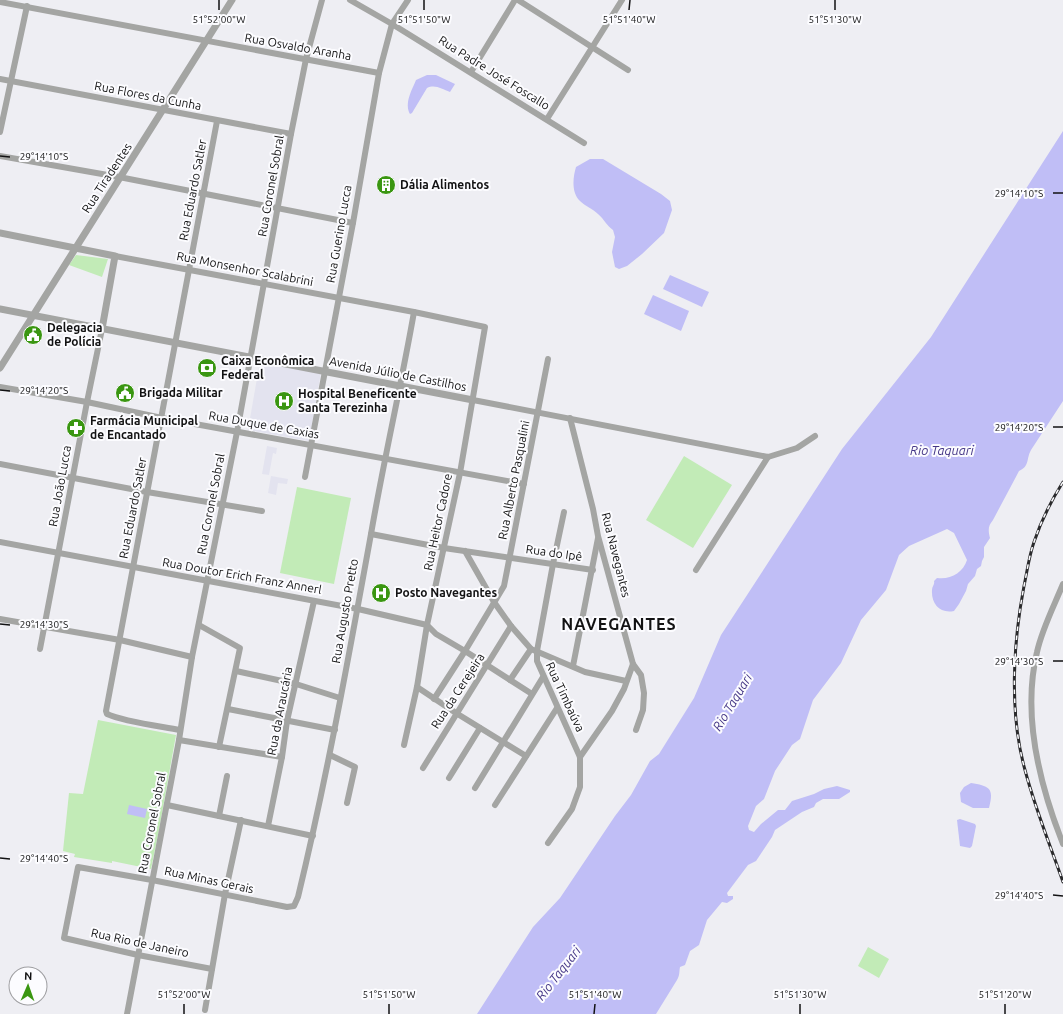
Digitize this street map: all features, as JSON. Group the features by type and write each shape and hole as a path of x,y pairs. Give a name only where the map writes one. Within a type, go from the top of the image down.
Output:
{"street":[{"name":"Rua Tiradentes","path":"0,368 232,0"},
{"name":"Rua Coronel Sobral","path":"127,1014 179,740 192,657 251,358 291,134 306,59 322,0"},
{"name":"Rua Padre José Foscallo","path":"350,0 392,24 584,142"},
{"name":"Rua Guerino Lucca","path":"306,477 379,73 392,24 408,0"},
{"path":"471,72 517,0 628,70"},
{"path":"547,119 622,0"},
{"name":"Rua Osvaldo Aranha","path":"0,2 379,73"},
{"path":"0,132 27,6"},
{"name":"Rua Flores da Cunha","path":"0,79 291,134"},
{"name":"Rua Eduardo Satler","path":"180,730 124,719 107,714 106,711 217,121"},
{"path":"0,156 119,177 353,223"},
{"name":"Rua Monsenhor Scalabrini","path":"0,233 115,256 339,297 486,327"},
{"name":"Rua João Lucca","path":"40,649 115,256"},
{"name":"Avenida Júlio de Castilhos","path":"0,310 175,344 401,385 768,457"},
{"name":"Rua Augusto Pretto","path":"287,907 294,906 298,897 313,836 335,730 358,609 370,534 401,385 414,312"},
{"name":"Rua Heitor Cadore","path":"404,745 417,687 427,625 460,473 486,327"},
{"name":"Rua Alberto Pasqualini","path":"434,699 504,586 539,412 548,359"},
{"name":"Rua Duque de Caxias","path":"0,387 524,484"},
{"name":"Rua Navegantes","path":"570,418 593,509 598,536 633,664 641,675 644,693 643,710 636,730"},
{"path":"696,570 768,457 797,448 815,436"},
{"path":"0,464 73,479 262,511"},
{"path":"510,680 534,650 564,512"},
{"name":"Rua do Ipê","path":"370,534 444,548 592,570"},
{"path":"574,666 598,536"},
{"name":"Rua Doutor Erich Franz Annerl","path":"0,542 358,609 427,625 436,634 532,694"},
{"name":"Rua Timbaúva","path":"465,551 494,602 511,626 534,650 543,677 580,757 580,787 572,809 548,843"},
{"path":"1063,584 1047,621 1037,652 1032,693 1034,745 1040,774 1063,844"},
{"name":"Rua da Araucária","path":"268,826 282,757 287,721 314,601"},
{"path":"0,619 120,640 192,657"},
{"path":"199,625 240,648 219,747"},
{"name":"Rua da Cerejeira","path":"423,768 511,626"},
{"path":"534,650 585,672 626,681"},
{"path":"580,757 612,711 624,689 633,664"},
{"path":"236,671 296,684 340,698"},
{"path":"475,788 543,677"},
{"path":"417,687 526,756"},
{"path":"495,805 557,708"},
{"path":"228,709 335,730"},
{"path":"449,778 480,728"},
{"path":"179,740 282,757"},
{"path":"330,755 355,767 347,803"},
{"path":"219,816 227,776"},
{"path":"167,805 313,836"},
{"path":"205,1010 225,894 241,820"},
{"name":"Rua Minas Gerais","path":"64,938 78,867 287,907"},
{"name":"Rua Rio de Janeiro","path":"64,938 138,955 212,969"}],"shaded area":[{"name":"Hospital Beneficente Santa Terezinha","path":"260,361 321,372 309,441 248,430"},
{"path":"267,446 277,448 276,454 273,453 269,475 262,474"},
{"path":"271,476 288,479 287,484 278,483 276,495 268,493"}],"green space":[{"path":"76,255 108,259 102,277 69,265"},
{"path":"684,456 732,485 693,548 646,520"},
{"path":"297,487 351,498 334,584 280,573"},
{"path":"98,720 176,735 151,869 112,861 112,863 74,857 75,854 63,851 69,793 83,794"},
{"path":"868,947 889,959 879,978 858,966"}],"water":[{"path":"427,75 436,75 455,84 450,92 436,87 427,88 410,114 408,110 408,101 416,80"},
{"name":"Rio Taquari","path":"1063,131 1063,401 1031,450 1025,467 1019,471 990,524 990,538 984,547 984,557 981,566 977,569 975,576 968,584 966,591 954,611 949,612 937,607 933,600 932,587 937,578 951,577 959,572 965,565 967,560 954,533 947,529 909,546 899,555 886,590 861,620 841,663 813,700 800,739 792,745 775,771 764,799 756,806 748,826 749,830 754,832 778,810 785,810 792,801 824,789 837,786 850,790 850,792 839,799 823,799 816,803 814,807 802,812 775,830 756,861 748,865 727,893 728,896 733,896 733,899 727,903 722,902 707,920 699,945 690,951 685,965 680,967 678,978 656,1014 477,1014 533,927 560,898 615,816 631,795 650,761 659,754 694,698 721,635 842,449 931,337"},
{"path":"590,159 603,159 670,201 672,210 664,233 627,266 619,269 615,267 612,252 615,237 613,230 596,212 580,201 575,194 574,175 576,167"},
{"path":"670,275 709,292 702,307 663,289"},
{"path":"653,295 689,311 681,331 644,314"},
{"path":"971,783 982,785 989,789 991,801 989,808 973,808 961,802 960,793 964,787"},
{"path":"129,805 147,809 145,818 127,814"},
{"path":"960,819 975,824 976,826 972,846 970,848 960,846 957,820"}],"railway":[{"path":"1063,482 1043,519 1031,553 1020,608 1014,678 1017,725 1025,770 1063,882"}],"place":[{"name":"Dália Alimentos","path":"386,185"},
{"name":"Delegacia de Polícia","path":"33,335"},
{"name":"Caixa Econômica Federal","path":"207,368"},
{"name":"Brigada Militar","path":"125,393"},
{"name":"Hospital Beneficente Santa Terezinha","path":"284,401"},
{"name":"Farmácia Municipal de Encantado","path":"76,428"},
{"name":"Posto Navegantes","path":"381,593"}],"district":[{"name":"NAVEGANTES","path":"619,624"}]}
